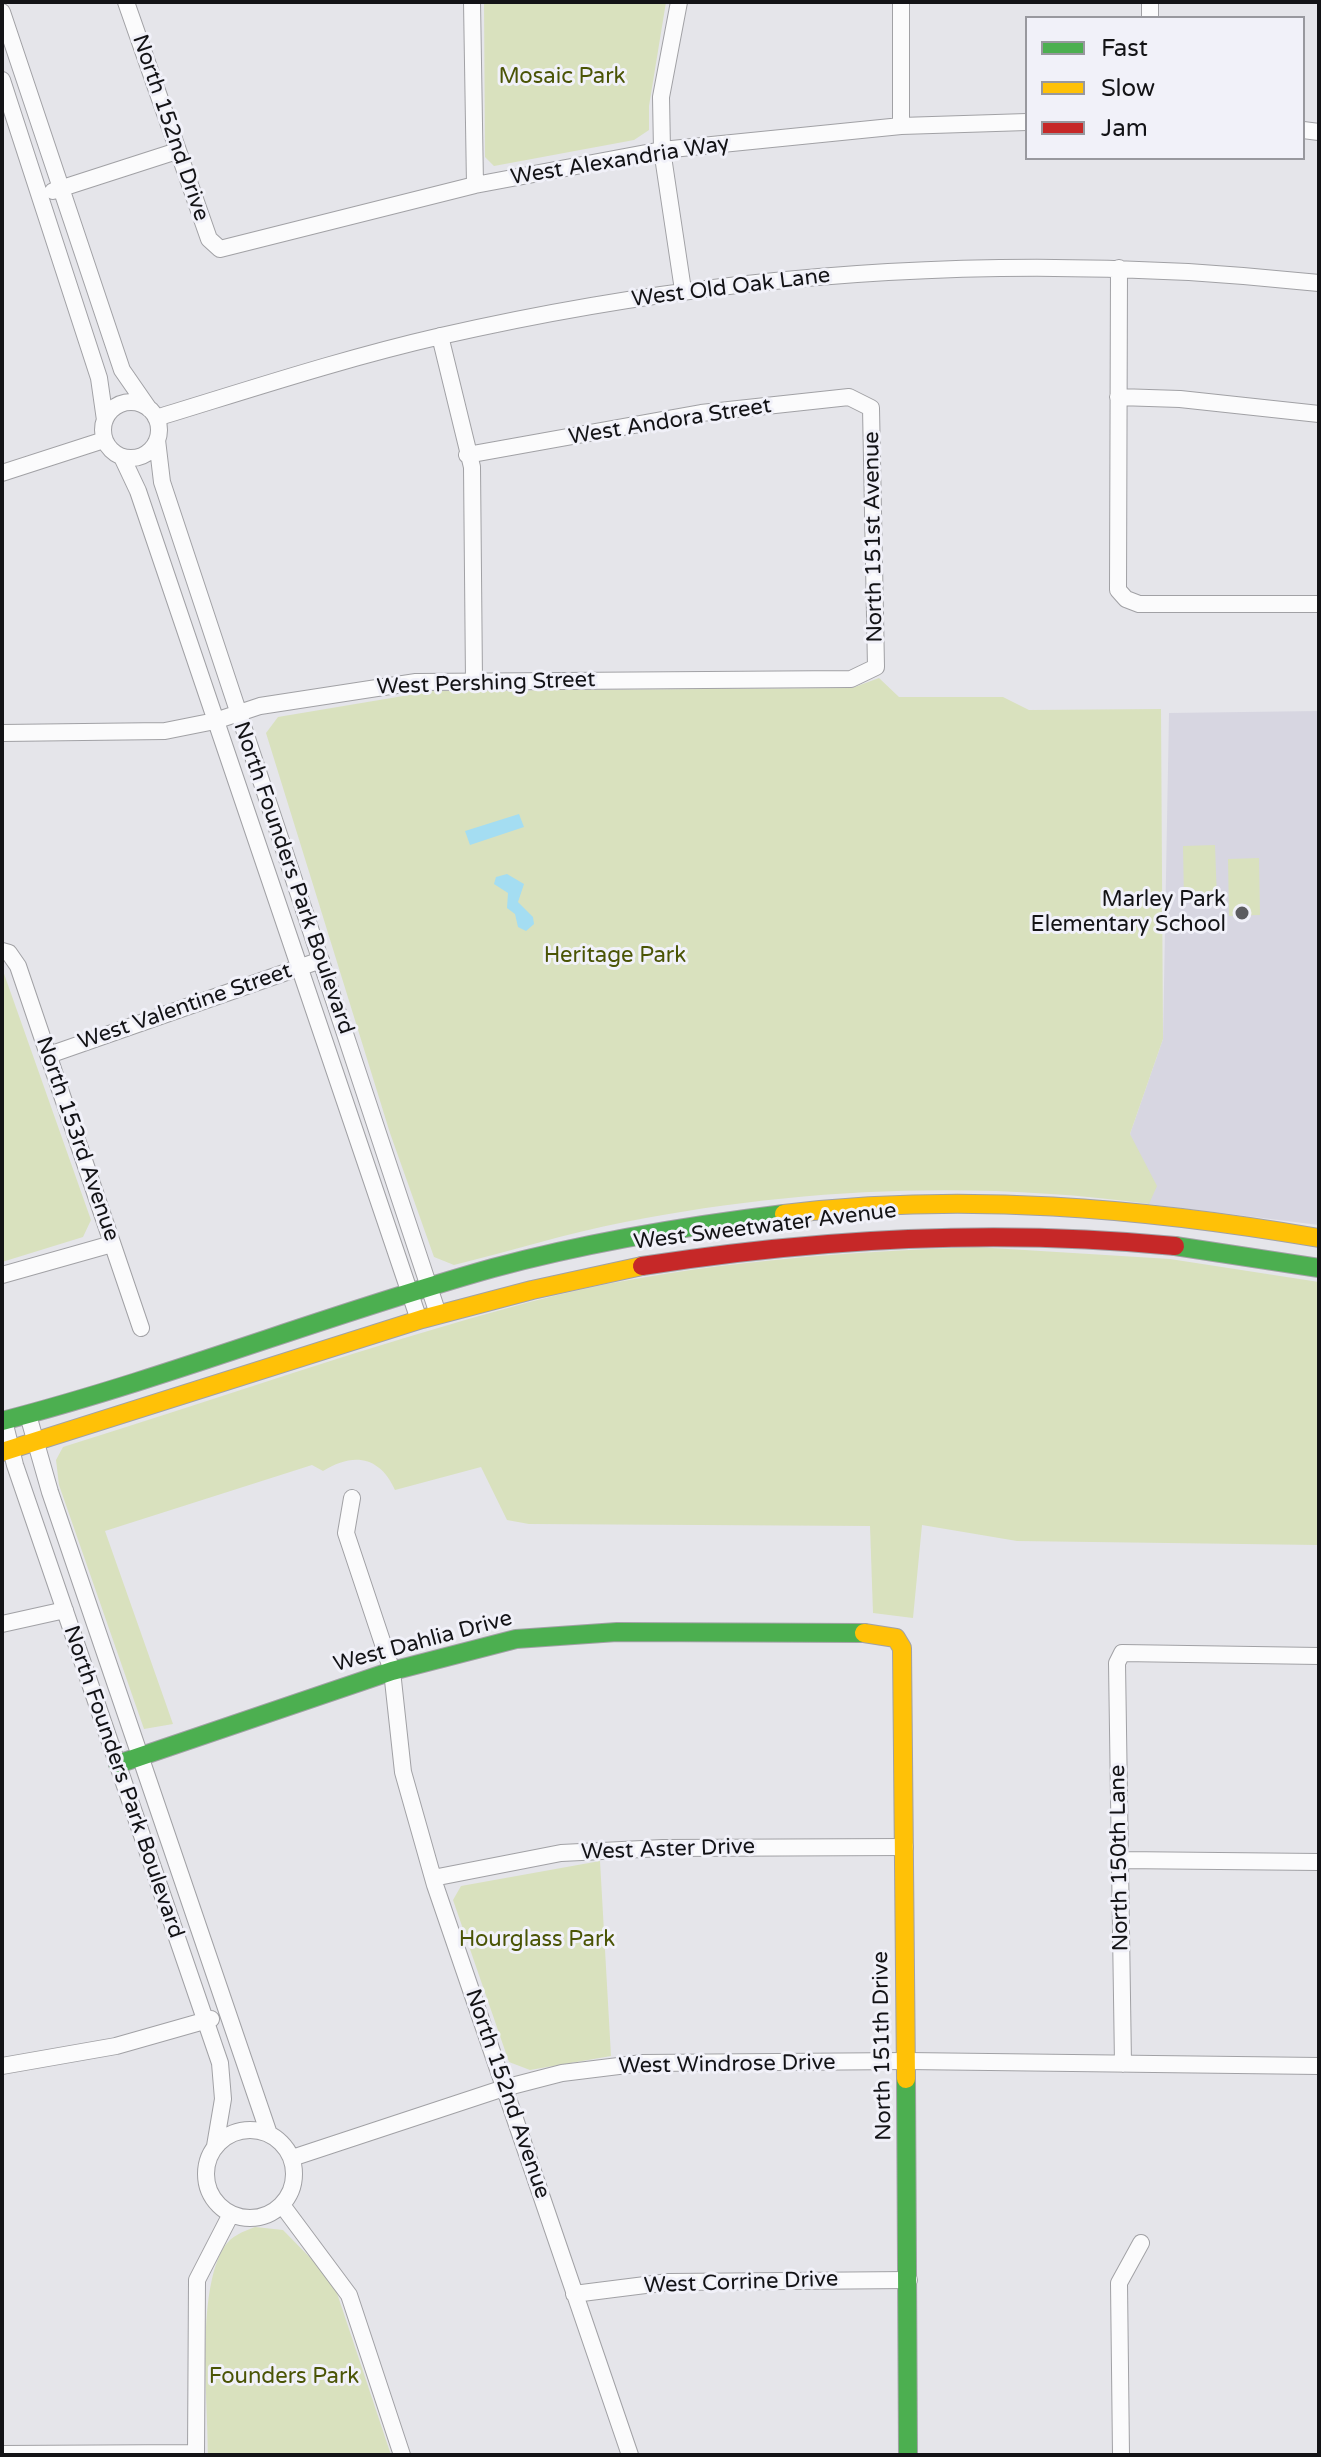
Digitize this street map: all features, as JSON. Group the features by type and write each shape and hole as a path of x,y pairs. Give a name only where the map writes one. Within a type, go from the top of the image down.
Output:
{"street":[{"name":"North 152nd Drive","path":"126,2 209,239 220,249"},
{"path":"472,2 475,185"},
{"path":"679,2 661,97 662,150 683,290"},
{"path":"901,2 901,126"},
{"path":"2,12 122,370 153,413 157,440 139,457 122,457 104,440 105,420 99,378 2,80"},
{"name":"West Alexandria Way","path":"220,249 475,185 662,150 901,126 1025,122"},
{"path":"40,195 177,151"},
{"name":"West Old Oak Lane","path":"153,413 440,336 683,290 750,281 966,267 1119,268 1319,283"},
{"path":"1119,268 1118,590 1126,599 1139,604 1319,604"},
{"path":"440,336 472,467 474,681"},
{"name":"West Andora Street","path":"467,455 701,413 849,397 871,408"},
{"path":"1118,397 1180,399 1319,414"},
{"path":"105,420 124,403 153,413"},
{"name":"North 151st Avenue","path":"871,408 876,667"},
{"path":"2,473 104,440"},
{"name":"North Founders Park Boulevard","path":"157,440 159,473 438,1314"},
{"name":"North Founders Park Boulevard","path":"122,457 138,491 419,1320"},
{"name":"West Pershing Street","path":"2,733 165,731 215,721 260,706 367,687 416,682 851,679 876,667"},
{"name":"North 153rd Avenue","path":"5,952 18,966 141,1328"},
{"name":"West Valentine Street","path":"49,1055 321,960"},
{"name":"West Sweetwater Avenue","path":"3,1421 410,1292 594,1243 764,1216 904,1205 1057,1206 1143,1213 1319,1238"},
{"name":"West Sweetwater Avenue","path":"6,1451 438,1314 539,1286 654,1262 750,1248 909,1235 1100,1238 1213,1251 1319,1268"},
{"path":"2,1275 112,1244"},
{"name":"North Founders Park Boulevard","path":"28,1415 140,1757 269,2134"},
{"name":"North Founders Park Boulevard","path":"3,1421 6,1451 65,1610 223,2079 222,2115 215,2146"},
{"name":"North 152nd Avenue","path":"352,1498 346,1533 392,1671 403,1772 433,1878 630,2455"},
{"path":"2,1624 65,1610"},
{"name":"West Dahlia Drive","path":"118,1764 392,1671 516,1639 617,1632 878,1633 896,1638"},
{"name":"North 151th Drive","path":"896,1638 902,1648 905,1847 908,2455"},
{"name":"North 150th Lane","path":"1123,2064 1117,1663 1122,1653 1319,1656"},
{"name":"West Aster Drive","path":"433,1878 561,1853 663,1848 905,1847"},
{"path":"1120,1860 1319,1862"},
{"path":"2,2066 74,2055 227,2014"},
{"name":"West Windrose Drive","path":"292,2158 504,2088 562,2073 643,2063 907,2061 1319,2066"},
{"path":"246,2130 269,2134 292,2158 293,2185 282,2205 269,2215 254,2219 231,2214 221,2208 208,2189 206,2166 215,2146 224,2138 246,2130"},
{"path":"282,2205 349,2295 402,2455"},
{"path":"2,2454 196,2454 197,2280 231,2214"},
{"path":"1121,2455 1119,2283 1141,2243"},
{"name":"West Corrine Drive","path":"574,2294 669,2282 909,2280"}],"shaded area":[{"name":"Marley Park Elementary School","path":"1319,711 1319,1225 1149,1204 1130,1134 1163,1039 1169,713"}],"green space":[{"name":"Mosaic Park","path":"484,2 666,2 649,106 649,130 634,140 494,166 485,157"},
{"name":"Heritage Park","path":"879,678 899,697 1003,697 1029,710 1161,709 1163,1039 1130,1134 1157,1186 1149,1204 1084,1196 952,1190 820,1195 690,1210 625,1222 454,1265 434,1257 390,1133 266,733 278,717 433,691 852,688"},
{"path":"1215,845 1217,900 1184,901 1183,846"},
{"path":"1259,858 1260,915 1229,916 1228,859"},
{"path":"2,968 91,1220 83,1237 2,1262"},
{"path":"976,1247 1170,1259 1319,1282 1319,1545 1017,1541 922,1525 913,1618 873,1613 870,1526 529,1524 507,1520 481,1467 395,1490 382,1470 365,1461 345,1461 323,1471 312,1465 105,1531 173,1724 144,1729 59,1485 56,1460 63,1447 410,1336 581,1290 749,1263"},
{"name":"Hourglass Park","path":"600,1861 611,2056 530,2070 509,2062 453,1900 461,1886"},
{"name":"Founders Park","path":"255,2227 283,2230 333,2281 391,2455 208,2455 206,2347 210,2291 215,2267 224,2247 234,2237"}],"water":[{"path":"519,814 524,827 470,845 465,831"},
{"path":"507,874 524,884 518,902 533,917 534,924 526,931 518,927 515,914 507,908 508,893 494,884 496,877"}],"traffic: fast":[{"path":"2,1421 126,1385 493,1268 638,1236 784,1214"},
{"path":"1175,1246 1319,1268"},
{"path":"118,1764 392,1671 516,1639 617,1632 864,1633"},
{"path":"906,2079 908,2455"}],"traffic: slow":[{"path":"784,1214 918,1204 1053,1206 1186,1218 1319,1238"},
{"path":"2,1452 422,1319 532,1290 642,1266"},
{"path":"864,1633 896,1638 902,1648 906,2079"}],"traffic: jam":[{"path":"642,1266 775,1249 908,1239 1041,1238 1175,1246"}],"place":[{"name":"Marley Park Elementary School","path":"1242,913"}]}
